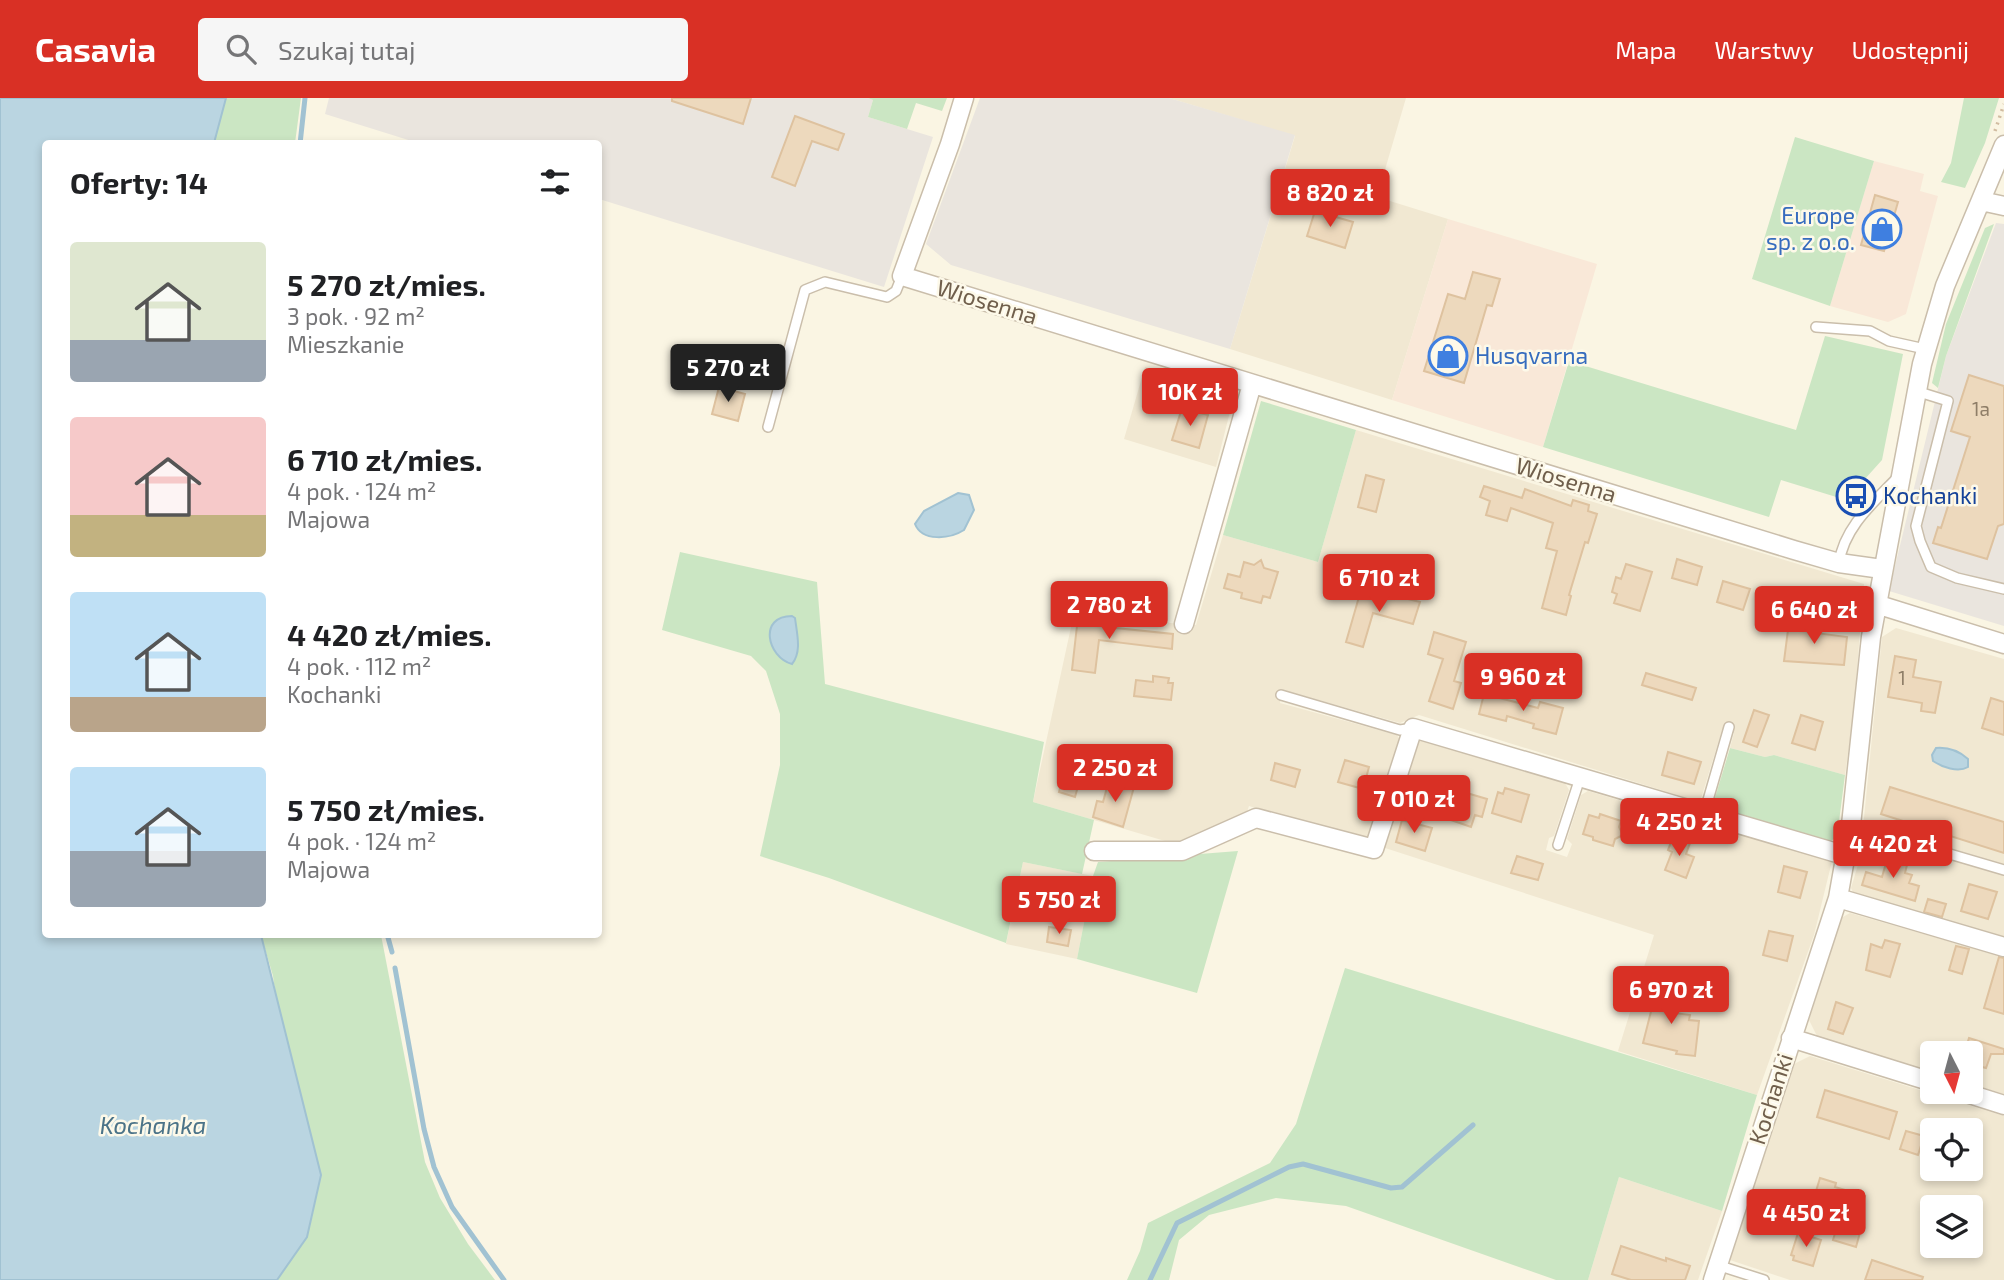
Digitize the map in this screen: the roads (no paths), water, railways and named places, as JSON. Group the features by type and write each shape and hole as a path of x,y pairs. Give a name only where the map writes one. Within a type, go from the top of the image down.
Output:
{"street":[{"path":"902,276 964,98"},
{"name":"Kochanki","path":"1715,1273 1838,898 1847,856 1876,604 1925,349 1945,286 2004,145"},
{"path":"1981,201 2004,206"},
{"name":"Wiosenna","path":"902,276 1839,563 1882,569"},
{"path":"1184,624 1252,384"},
{"path":"1876,604 2004,644"},
{"path":"1094,851 1182,851 1256,818 1374,849 1413,728 1847,856"},
{"path":"1838,898 2004,947"},
{"name":"Kochanki","path":"1791,1038 1920,1078"},
{"path":"1983,1098 2004,1105"}],"lane":[{"path":"768,427 805,290 825,282 887,297 896,291 902,276"},
{"path":"1816,327 1870,331 1889,341 1925,349"},
{"path":"1916,391 1948,401 1916,526 1925,556 1931,567 1944,574 2004,589"},
{"path":"1839,563 1846,537 1867,508 1900,475"},
{"path":"1281,695 1401,730 1413,728"},
{"path":"1704,814 1729,727"},
{"path":"1558,845 1580,778"},
{"path":"1851,825 2004,870"},
{"path":"1715,1273 1764,1280"}],"water":[{"name":"Kochanka","path":"0,98 226,98 215,140 42,140 42,938 262,938 321,1175 307,1237 277,1280 0,1280"},
{"path":"958,493 969,495 974,510 964,530 937,537 919,530 915,524 924,511"},
{"path":"781,618 795,618 798,642 797,654 792,664 777,654 772,646 770,629"},
{"path":"1936,748 1961,754 1968,759 1968,767 1955,769 1933,761 1932,755"}],"waterway":[{"name":"Kochanka","path":"300,140 305,98"},
{"name":"Kochanka","path":"388,938 392,952"},
{"name":"Kochanka","path":"395,968 424,1129 434,1167 452,1207 504,1280"},
{"path":"1150,1280 1177,1223 1289,1167 1303,1164 1391,1188 1402,1187 1473,1125"}],"place":[{"name":"Europe sp. z o.o.","path":"1882,229"},
{"name":"Husqvarna","path":"1448,356"},
{"name":"Kochanki","path":"1856,496"}]}
